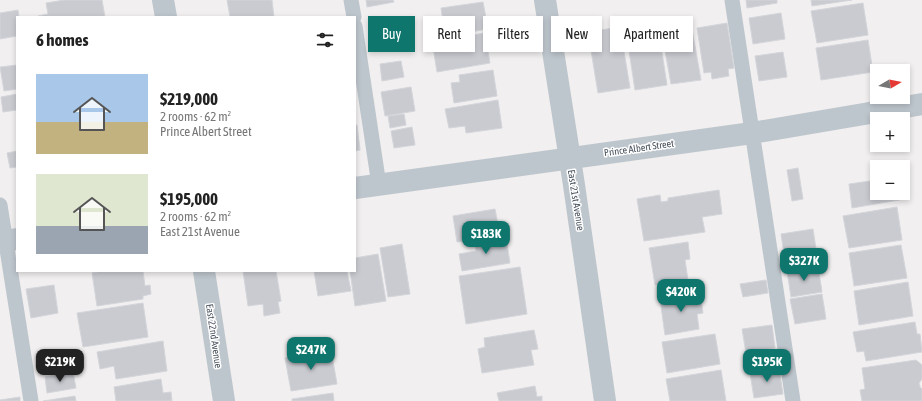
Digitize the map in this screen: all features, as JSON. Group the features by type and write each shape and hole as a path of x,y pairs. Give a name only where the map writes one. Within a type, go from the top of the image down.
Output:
{"street":[{"path":"163,0 166,16"},
{"name":"East 21st Avenue","path":"545,0 570,158 605,401"},
{"name":"Prince Albert Street","path":"356,188 752,133 922,104"},
{"name":"East 22nd Avenue","path":"204,272 224,401"}],"lane":[{"path":"351,0 354,16"},
{"path":"732,0 793,401"},
{"path":"356,33 379,185"},
{"path":"0,205 7,240 31,401"}],"building":[{"path":"64,0 102,0 105,16 38,16 48,14 46,3"},
{"path":"227,0 272,0 274,16 230,16"},
{"path":"366,0 393,0 394,2 367,7"},
{"path":"746,0 777,0 777,3 747,8"},
{"path":"811,0 852,0 812,6"},
{"path":"483,2 486,16 483,16 483,30 475,31 475,16 442,16 441,8"},
{"path":"863,3 868,35 817,43 811,11"},
{"path":"18,10 19,16 16,16 16,36 0,39 0,13"},
{"path":"781,13 785,39 753,44 749,18"},
{"path":"727,23 734,68 728,69 729,76 712,79 711,72 704,73 697,28"},
{"path":"610,29 610,52 624,52 630,88 598,93 591,52 602,52 602,30"},
{"path":"483,33 483,52 488,52 490,63 437,72 434,52 475,52 475,35"},
{"path":"693,35 701,80 671,84 665,52 693,52"},
{"path":"868,40 872,64 870,64 870,72 821,80 816,48"},
{"path":"629,52 662,52 667,85 635,90"},
{"path":"783,52 787,77 759,81 755,56"},
{"path":"401,61 404,77 382,81 380,64"},
{"path":"16,65 16,89 4,91 0,67"},
{"path":"493,70 497,96 454,103 451,83 460,82 459,75"},
{"path":"411,87 415,111 385,116 381,92"},
{"path":"16,94 16,110 3,112 1,97"},
{"path":"498,100 502,128 466,133 465,126 449,128 445,109"},
{"path":"404,114 406,125 390,128 388,116"},
{"path":"356,125 357,125 360,150 356,151"},
{"path":"412,127 415,145 394,148 391,131"},
{"path":"16,151 16,167 10,168 7,153"},
{"path":"798,168 803,199 792,201 787,170"},
{"path":"870,181 870,200 899,200 852,208 849,184"},
{"path":"719,190 722,214 702,217 705,232 644,241 637,199 660,195 661,202 668,201 668,198"},
{"path":"897,207 902,240 849,248 843,216"},
{"path":"495,209 500,235 457,242 453,216"},
{"path":"813,229 817,255 785,261 781,234"},
{"path":"506,237 510,263 462,271 459,254 476,251 475,242"},
{"path":"688,242 690,259 685,260 688,280 655,285 649,248"},
{"path":"402,244 410,294 388,297 380,248"},
{"path":"901,245 907,278 854,286 849,253"},
{"path":"378,254 386,301 355,306 350,272 356,272 356,258"},
{"path":"818,266 822,292 791,297 787,271"},
{"path":"520,267 527,314 466,324 459,276"},
{"path":"143,272 145,286 150,285 151,294 143,296 143,299 97,306 92,273"},
{"path":"243,272 276,272 281,301 278,302 280,313 264,316 263,304 248,306"},
{"path":"314,272 347,272 351,291 318,296"},
{"path":"766,280 768,293 743,297 740,284"},
{"path":"908,282 913,316 859,325 854,291"},
{"path":"54,285 58,313 31,318 26,289"},
{"path":"700,293 703,313 697,314 699,329 665,335 660,299"},
{"path":"822,294 826,319 795,324 790,299"},
{"path":"143,303 148,337 83,347 77,313"},
{"path":"915,322 917,334 920,334 922,352 866,361 864,351 857,352 853,332"},
{"path":"772,325 775,348 746,353 742,329"},
{"path":"534,330 538,349 531,350 534,365 482,373 478,349 485,347 484,338"},
{"path":"715,334 720,364 667,373 662,342"},
{"path":"163,341 167,371 116,379 114,366 100,369 97,352"},
{"path":"331,350 337,384 291,391 285,358"},
{"path":"916,360 922,365 922,379 919,383 922,389 922,401 862,401 860,390 865,389 862,368"},
{"path":"779,368 783,394 754,398 750,373"},
{"path":"721,370 726,401 670,401 666,379"},
{"path":"73,372 76,388 47,393 45,377"},
{"path":"161,379 163,393 171,392 172,401 116,401 114,387"},
{"path":"535,386 537,397 542,396 542,401 499,401 497,393"},
{"path":"333,393 334,401 292,401 292,399"},
{"path":"75,396 76,401 43,401"},
{"path":"20,397 20,401 0,401 0,400"}]}
